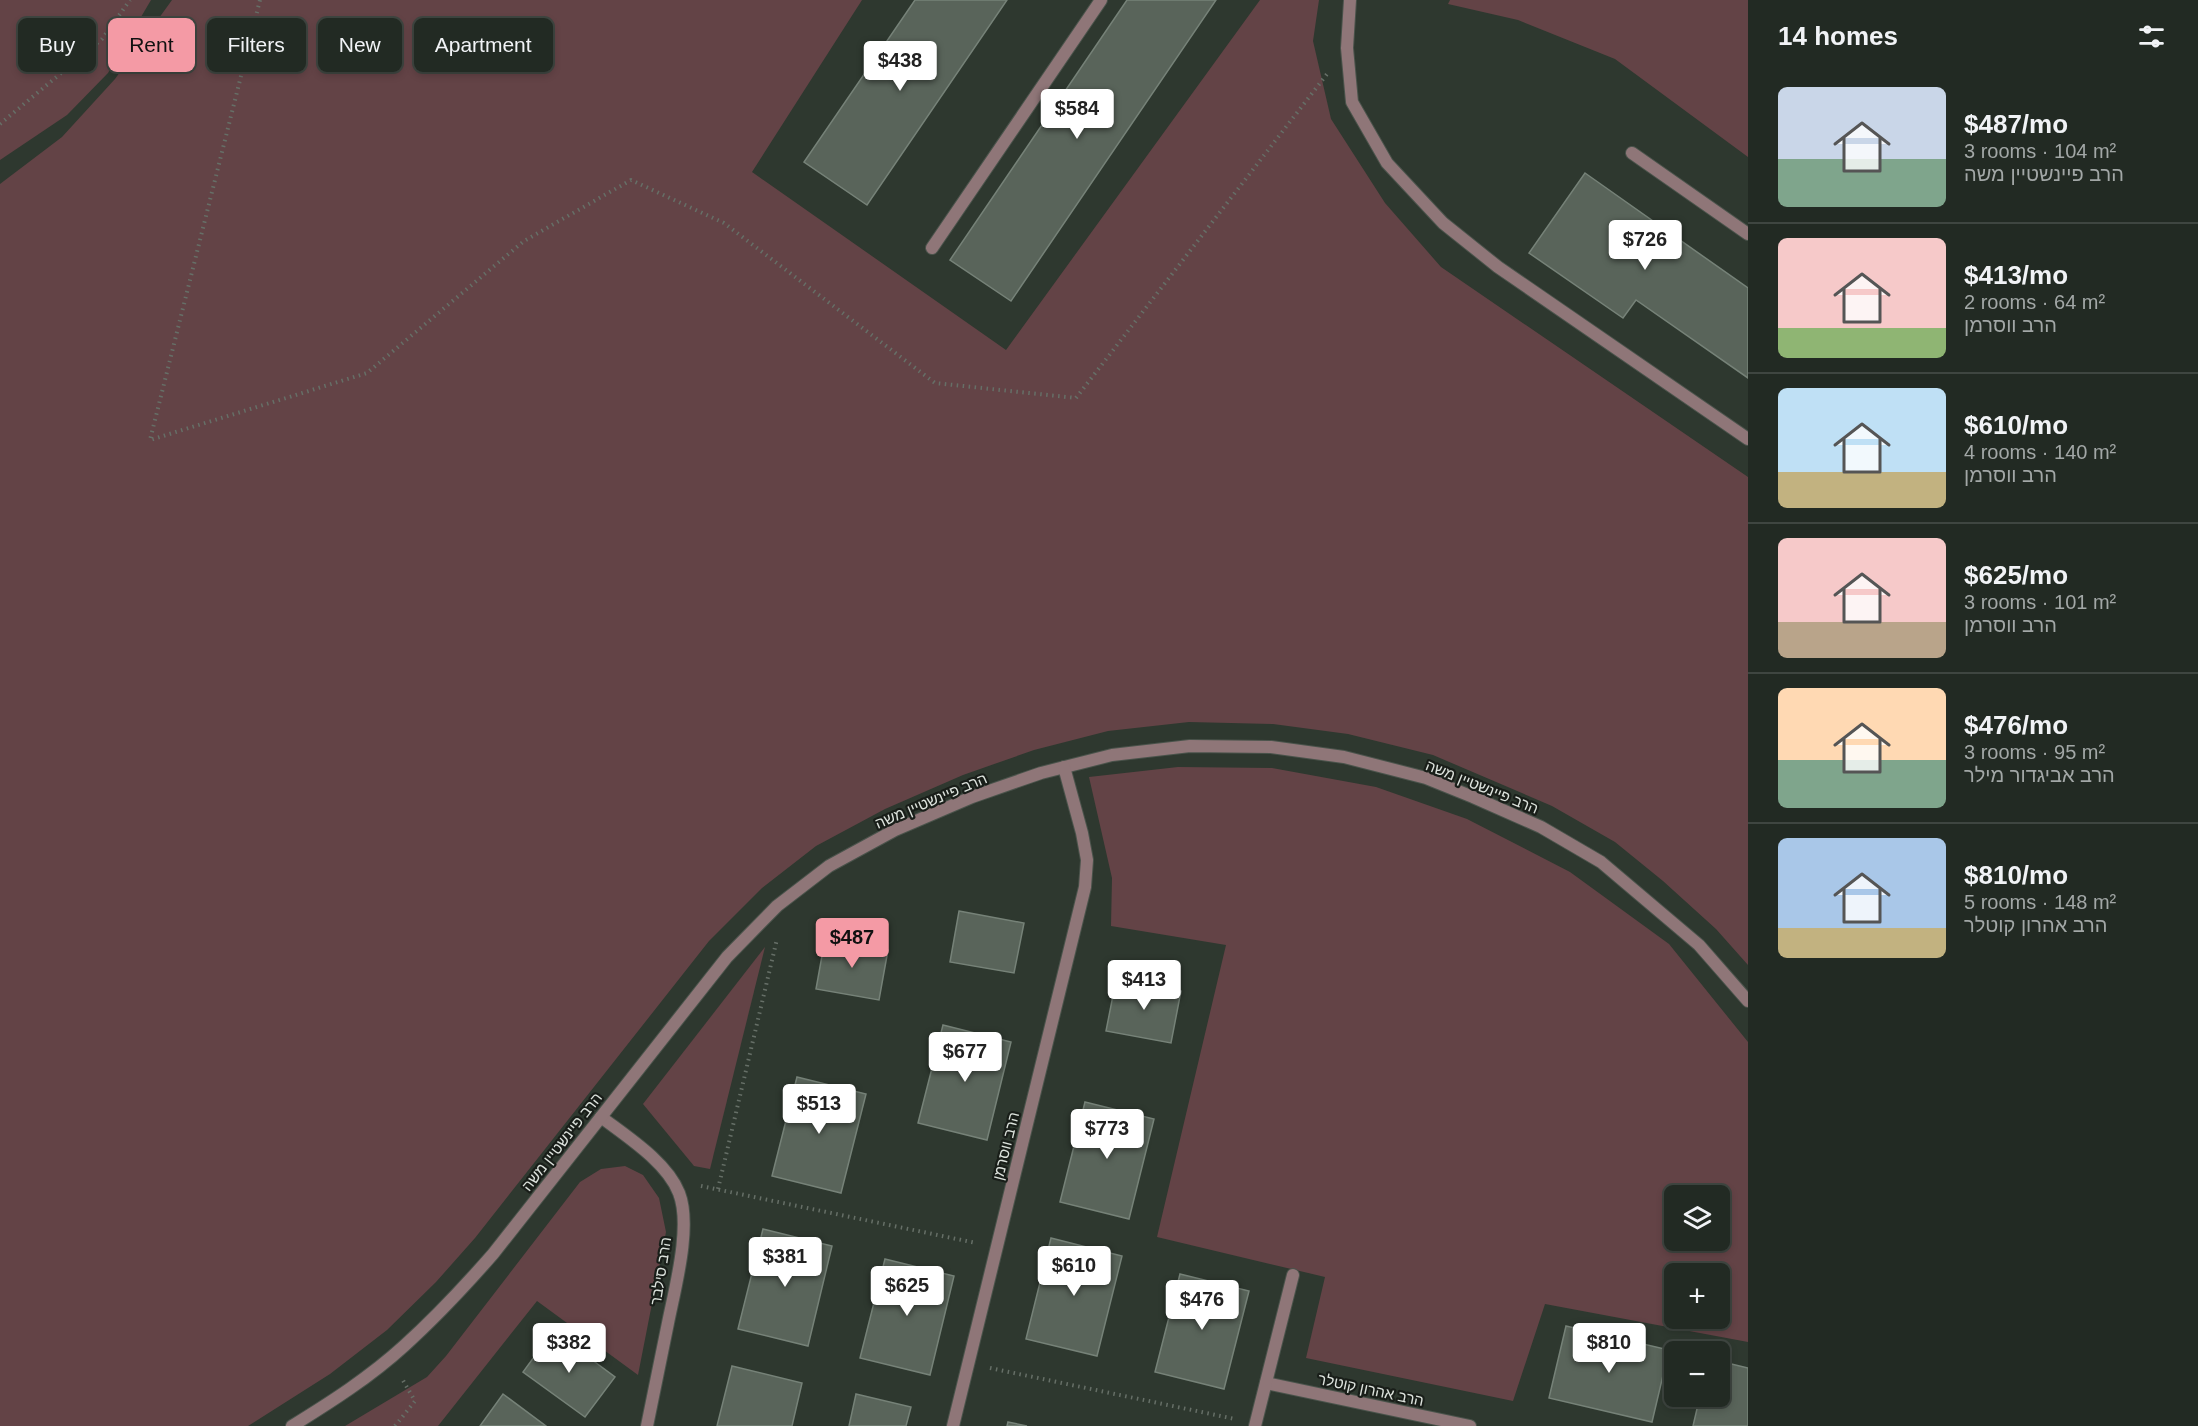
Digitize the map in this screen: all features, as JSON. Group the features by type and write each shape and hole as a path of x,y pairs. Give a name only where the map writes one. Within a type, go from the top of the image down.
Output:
{"street":[{"path":"932,249 1101,0"},
{"path":"1350,0 1347,48 1352,102 1387,163 1443,223 1498,267 1748,439"},
{"path":"1632,153 1748,234"},
{"name":"הרב פיינשטיין משה","path":"292,1426 344,1394 390,1359 454,1299 493,1254 727,957 777,906 829,866 895,830 972,797 1064,767 1112,754 1190,746 1271,747 1344,757 1426,778 1541,827 1601,862 1699,945 1748,1001"},
{"name":"הרב ווסרמן","path":"953,1426 1085,888 1086,860 1082,833 1064,767"},
{"name":"הרב סילבר","path":"601,1117 641,1147 663,1169 679,1193 682,1213 683,1251 647,1426"},
{"path":"1256,1425 1293,1275"},
{"name":"הרב אהרון קוטלר","path":"1266,1383 1470,1426"}],"path":[{"path":"0,124 102,39 130,0"},
{"path":"260,0 150,441 367,374 524,241 631,180 723,223 935,384 1076,398 1347,48"},
{"path":"718,1189 779,929 777,906"},
{"path":"670,1179 997,1247"},
{"path":"390,1359 415,1401 395,1426"},
{"path":"968,1363 1256,1425"}],"shaded area":[{"path":"0,0 151,0 140,18 108,18 108,73 67,115 0,160"},
{"path":"172,0 862,0 752,172 1006,350 1260,0 1319,0 1313,41 1331,119 1385,203 1441,267 1748,477 1748,965 1716,929 1615,842 1552,806 1433,755 1348,734 1273,724 1189,722 1108,731 1034,750 963,775 885,809 816,846 762,888 709,941 475,1238 436,1282 387,1330 330,1374 248,1426 0,1426 0,184 62,137 120,72 195,72 195,18 159,18"},
{"path":"1450,0 1748,0 1748,157 1615,59 1518,20 1448,4"},
{"path":"1178,767 1272,768 1376,787 1467,819 1570,872 1669,944 1748,1042 1748,1342 1679,1329 1730,1329 1730,1263 1664,1263 1664,1326 1545,1304 1513,1401 1306,1358 1325,1277 1157,1237 1226,945 1111,926 1112,878 1089,777"},
{"path":"765,947 710,1169 694,1166 643,1104"},
{"path":"625,1166 643,1175 659,1198 666,1232 638,1375 537,1301 438,1426 345,1426 427,1377 446,1356 580,1182 601,1169"}],"building":[{"path":"915,0 1007,0 867,205 804,162"},
{"path":"1127,0 1216,0 1011,301 950,260"},
{"path":"1585,173 1748,288 1748,378 1636,300 1623,318 1529,253"},
{"path":"959,911 1024,923 1014,973 950,962"},
{"path":"825,939 888,950 879,1000 816,989"},
{"path":"1116,980 1181,991 1171,1043 1106,1031"},
{"path":"943,1025 1011,1042 987,1140 918,1123"},
{"path":"797,1077 866,1094 841,1193 772,1176"},
{"path":"1085,1102 1154,1119 1129,1219 1060,1202"},
{"path":"763,1229 832,1246 808,1346 738,1329"},
{"path":"1051,1238 1122,1256 1097,1356 1026,1339"},
{"path":"885,1259 954,1276 930,1375 860,1358"},
{"path":"1180,1274 1249,1291 1224,1389 1155,1372"},
{"path":"1566,1326 1664,1349 1664,1371 1652,1422 1549,1398"},
{"path":"553,1331 615,1377 585,1417 523,1372"},
{"path":"1730,1364 1748,1368 1748,1426 1693,1426 1697,1407 1730,1407"},
{"path":"732,1366 802,1383 792,1426 717,1426"},
{"path":"503,1394 546,1426 480,1426"},
{"path":"856,1394 911,1407 906,1426 849,1426"},
{"path":"1008,1422 1027,1426 1007,1426"}]}
